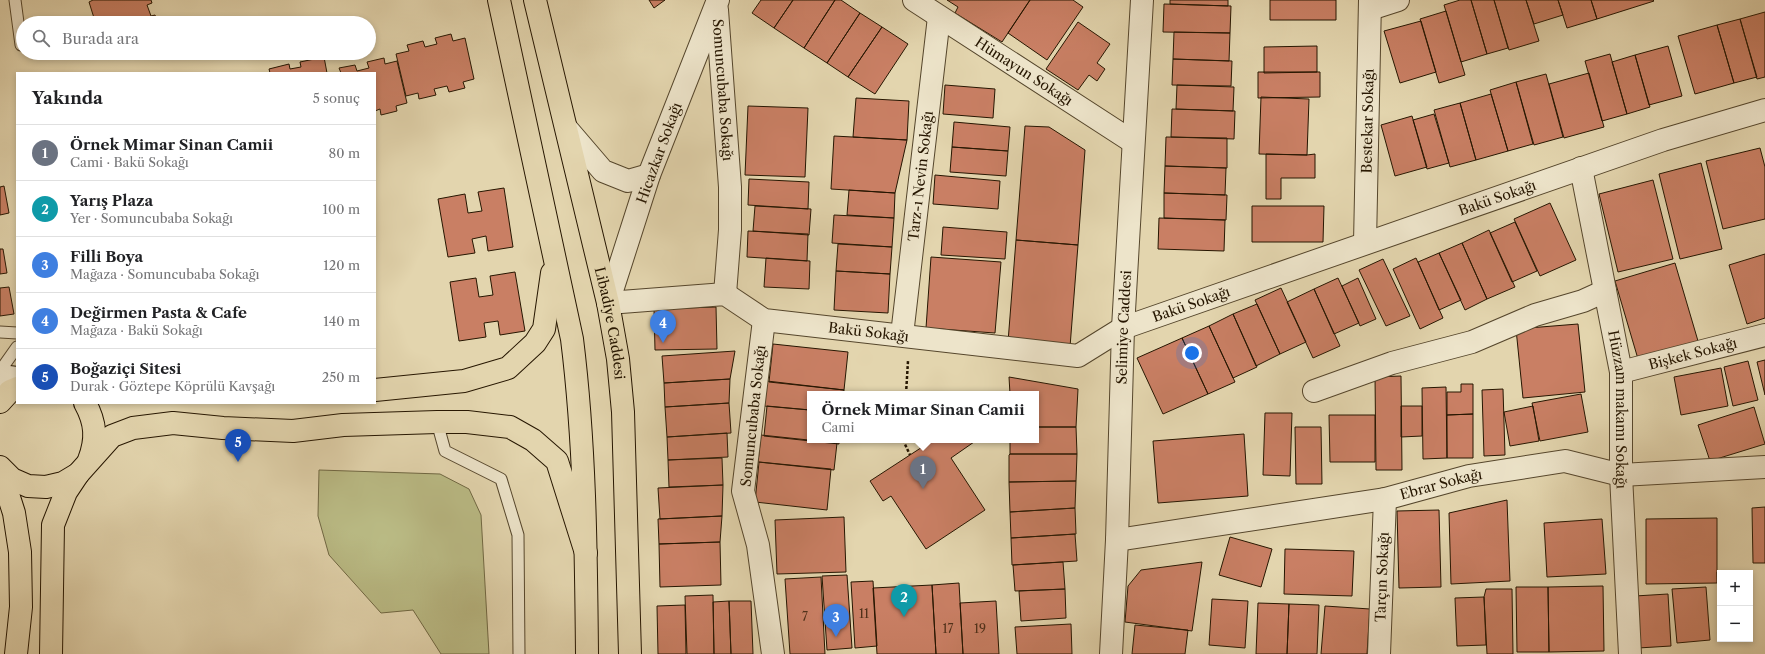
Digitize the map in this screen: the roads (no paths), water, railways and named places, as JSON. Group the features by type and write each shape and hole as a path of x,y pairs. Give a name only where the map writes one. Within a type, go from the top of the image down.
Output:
{"main road":[{"path":"499,0 572,339 579,396 586,553 587,654"},
{"name":"Libadiye Caddesi","path":"535,0 608,303 618,359 622,412 629,585 630,654"},
{"path":"376,390 464,381 508,368 535,343 544,329 554,260"},
{"path":"0,402 10,392 16,389"},
{"path":"51,654 53,525 66,492 83,467 94,446 96,430 92,414 86,404"},
{"path":"0,468 12,479 28,486 40,487 63,483 83,467 112,436 133,428 172,423 223,428 293,431 343,425 437,422 467,422 510,427 533,440 557,461 586,553"},
{"path":"0,468 14,513 20,552 21,607 16,654"},
{"path":"629,585 638,641 644,654"}],"street":[{"name":"Hümayun Sokağı","path":"914,0 1133,142"},
{"name":"Selimiye Caddesi","path":"1111,654 1118,540 1123,328 1142,0"},
{"path":"1370,5 1398,0"},
{"name":"Hicazkar Sokağı","path":"608,303 649,175 718,2"},
{"name":"Somuncubaba Sokağı","path":"718,2 730,187 730,230 724,294"},
{"name":"Bestekar Sokağı","path":"1365,243 1370,5"},
{"name":"Tarz-ı Nevin Sokağı","path":"906,335 939,17"},
{"name":"Bakü Sokağı","path":"724,294 764,320 906,335 1078,356 1123,328 1663,140 1765,110"},
{"path":"567,129 603,171 628,181 649,175"},
{"name":"Hüzzam makamı Sokağı","path":"1581,168 1621,372 1620,474 1630,654"},
{"path":"1314,391 1392,363 1472,342 1535,316 1583,301 1605,291"},
{"path":"608,303 724,294"},
{"name":"Somuncubaba Sokağı","path":"764,320 743,491 758,545 773,654"},
{"name":"Bişkek Sokağı","path":"1621,372 1765,335"},
{"path":"0,376 16,378"},
{"name":"Ebrar Sokağı","path":"1118,540 1385,499 1469,476 1566,461 1620,474 1765,466"},
{"name":"Tarçın Sokağı","path":"1379,654 1385,499"}],"lane":[{"path":"16,0 18,16"},
{"path":"0,332 16,333"},
{"path":"0,371 16,348"},
{"path":"437,422 445,451 501,479 518,535 520,654"}],"place":[{"name":"Değirmen Pasta & Cafe","path":"663,343"},
{"name":"Boğaziçi Sitesi","path":"238,462"},
{"name":"Örnek Mimar Sinan Camii","path":"923,489"},
{"name":"Yarış Plaza","path":"904,617"},
{"name":"Filli Boya","path":"836,637"}]}
